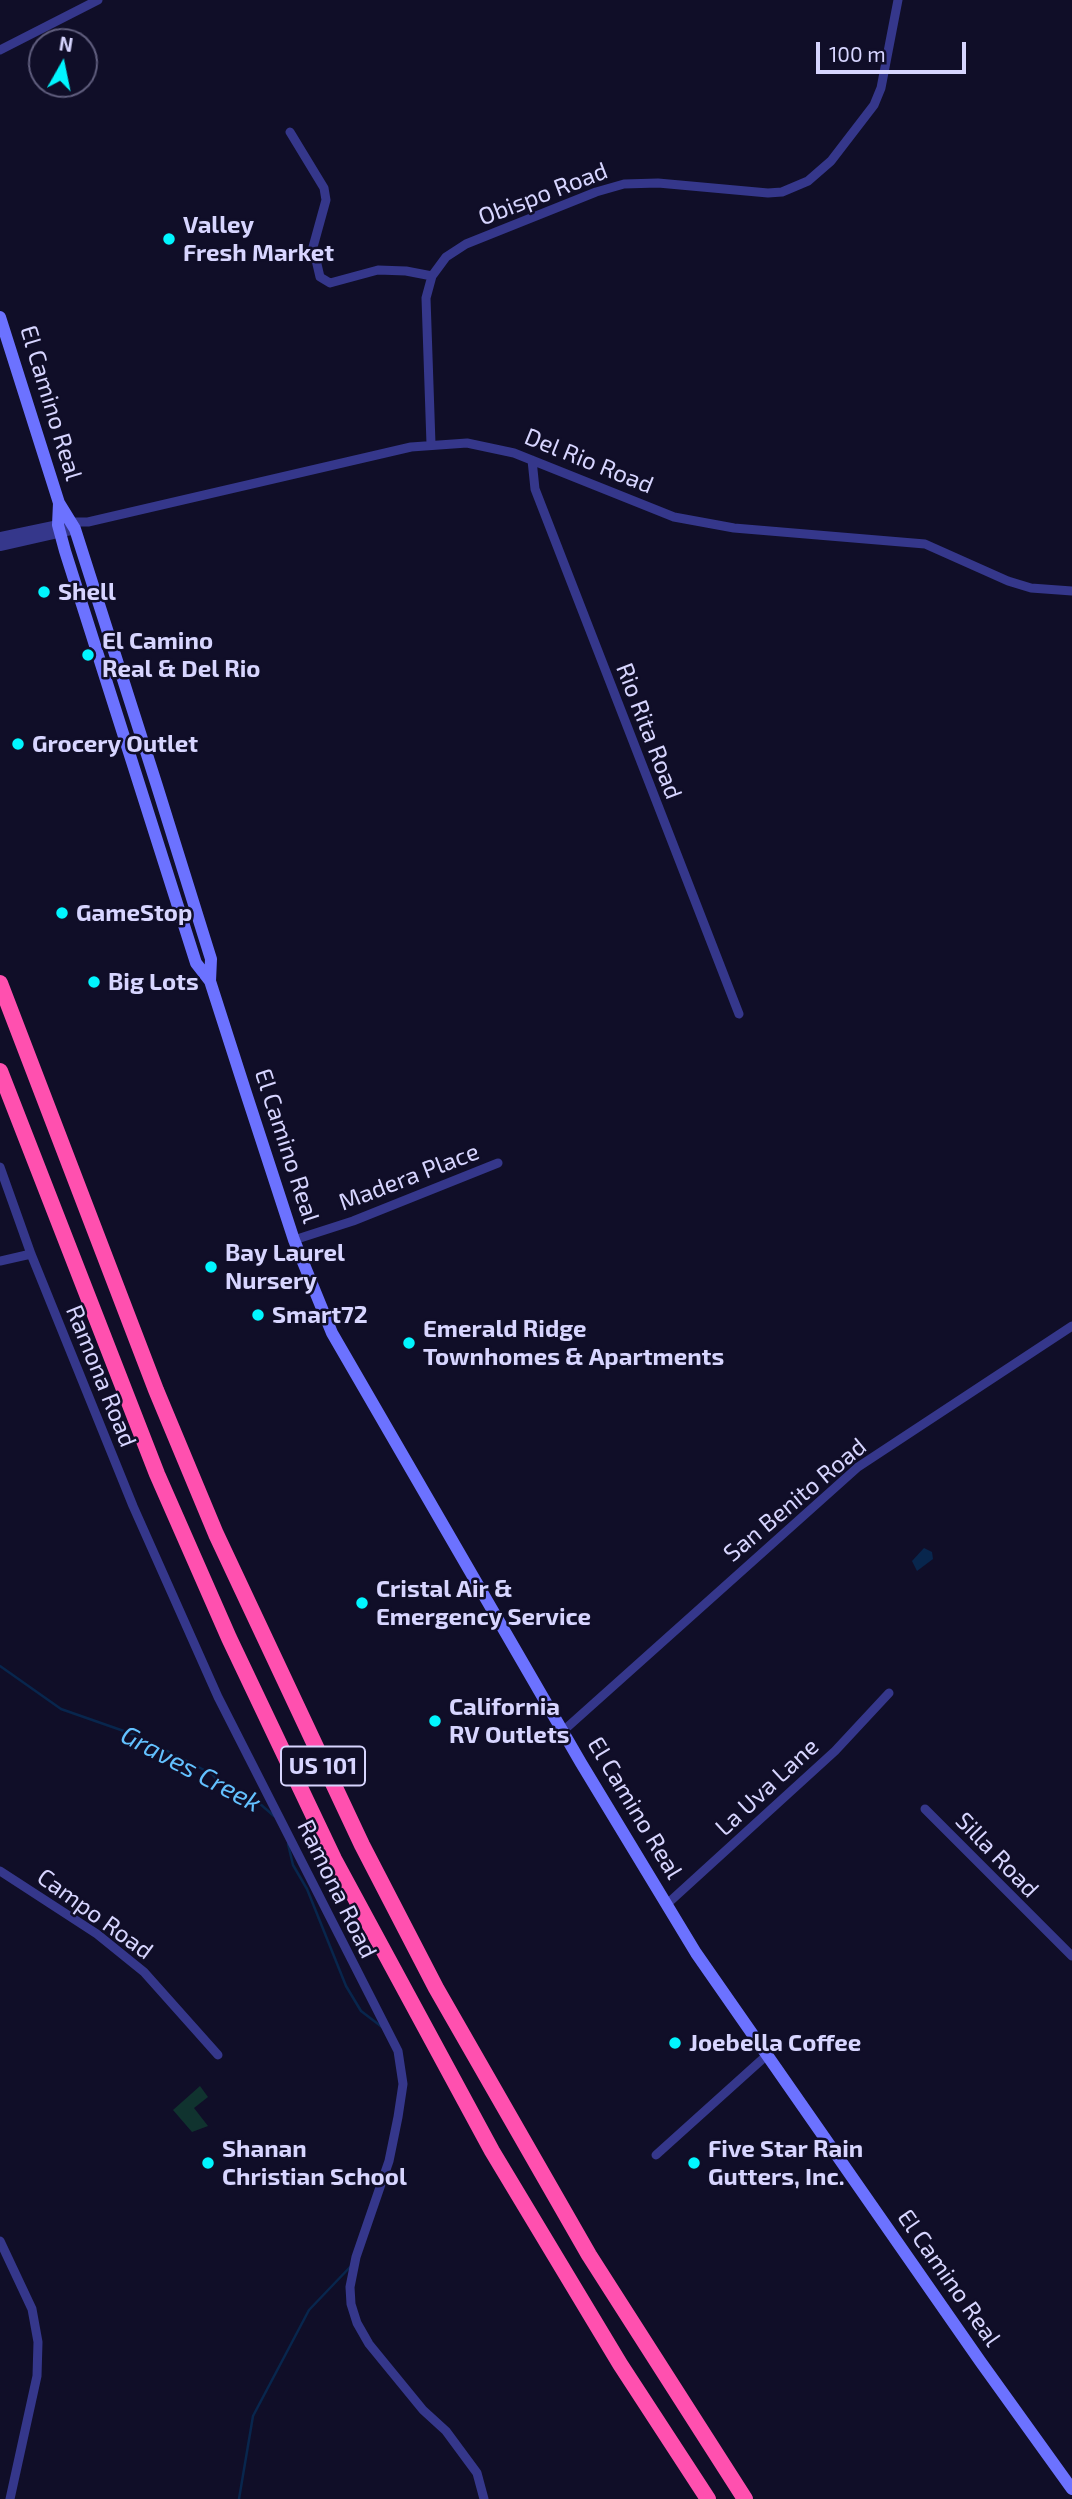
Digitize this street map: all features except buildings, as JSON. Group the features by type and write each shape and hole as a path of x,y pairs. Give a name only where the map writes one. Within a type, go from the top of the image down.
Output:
{"highway":[{"name":"US 101","path":"0,983 161,1402 257,1628 356,1833 436,1988 517,2133 647,2349 745,2499"},
{"name":"US 101","path":"0,1071 157,1474 229,1638 334,1859 416,2016 499,2162 620,2364 708,2499"}],"main road":[{"name":"El Camino Real","path":"0,317 58,503 59,529 195,963 210,981"},
{"name":"El Camino Real","path":"58,503 74,525 199,919 211,960 210,981 294,1240 315,1297 349,1368 666,1905 767,2056 1072,2489"}],"street":[{"path":"0,50 98,0"},
{"name":"Obispo Road","path":"432,276 446,257 466,244 612,187 647,182 768,193 782,192 808,181 831,161 874,104 881,88 898,0"},
{"path":"290,132 324,188 326,200 313,247 320,277 330,283 378,270 432,276 425,310 431,444"},
{"name":"Del Rio Road","path":"0,546 74,525 431,444 483,445 532,460 674,517 734,528 925,544 1008,581 1031,588 1072,591"},
{"name":"Rio Rita Road","path":"532,460 534,489 739,1014"},
{"name":"Del Rio Road","path":"0,537 59,529"},
{"name":"Madera Place","path":"294,1240 353,1221 498,1163"},
{"name":"Ramona Road","path":"0,1167 31,1254 133,1506 218,1697 398,2052 404,2084 398,2117 388,2161 352,2273 351,2304 357,2323 369,2344 424,2410 446,2431 477,2473 484,2499"},
{"path":"0,1261 31,1254"},
{"name":"San Benito Road","path":"563,1731 859,1467 1072,1326"},
{"name":"La Uva Lane","path":"666,1905 835,1751 889,1693"},
{"name":"Silla Road","path":"926,1809 1072,1956"},
{"name":"Campo Road","path":"0,1871 97,1934 144,1972 218,2055"},
{"path":"656,2155 767,2056"},
{"path":"0,2241 32,2309 38,2342 37,2376 10,2499"}],"green space":[{"path":"200,2086 208,2097 194,2108 208,2126 192,2132 173,2110"}],"water":[{"path":"924,1548 932,1552 933,1559 917,1571 912,1561"}],"waterway":[{"name":"Graves Creek","path":"0,1666 61,1709 138,1736 212,1774 217,1780 259,1803 274,1816"},
{"name":"Graves Creek","path":"288,1844 293,1865 307,1889 346,1986 361,2011 382,2027"},
{"name":"Graves Creek","path":"239,2499 253,2416 309,2310 352,2265"}],"place":[{"name":"Valley Fresh Market","path":"169,239"},
{"name":"Shell","path":"44,592"},
{"name":"El Camino Real & Del Rio","path":"88,655"},
{"name":"Grocery Outlet","path":"18,744"},
{"name":"GameStop","path":"62,913"},
{"name":"Big Lots","path":"94,982"},
{"name":"Bay Laurel Nursery","path":"211,1267"},
{"name":"Smart72","path":"258,1315"},
{"name":"Emerald Ridge Townhomes & Apartments","path":"409,1343"},
{"name":"Cristal Air & Emergency Service","path":"362,1603"},
{"name":"California RV Outlets","path":"435,1721"},
{"name":"Joebella Coffee","path":"675,2043"},
{"name":"Shanan Christian School","path":"208,2163"},
{"name":"Five Star Rain Gutters, Inc.","path":"694,2163"}]}
